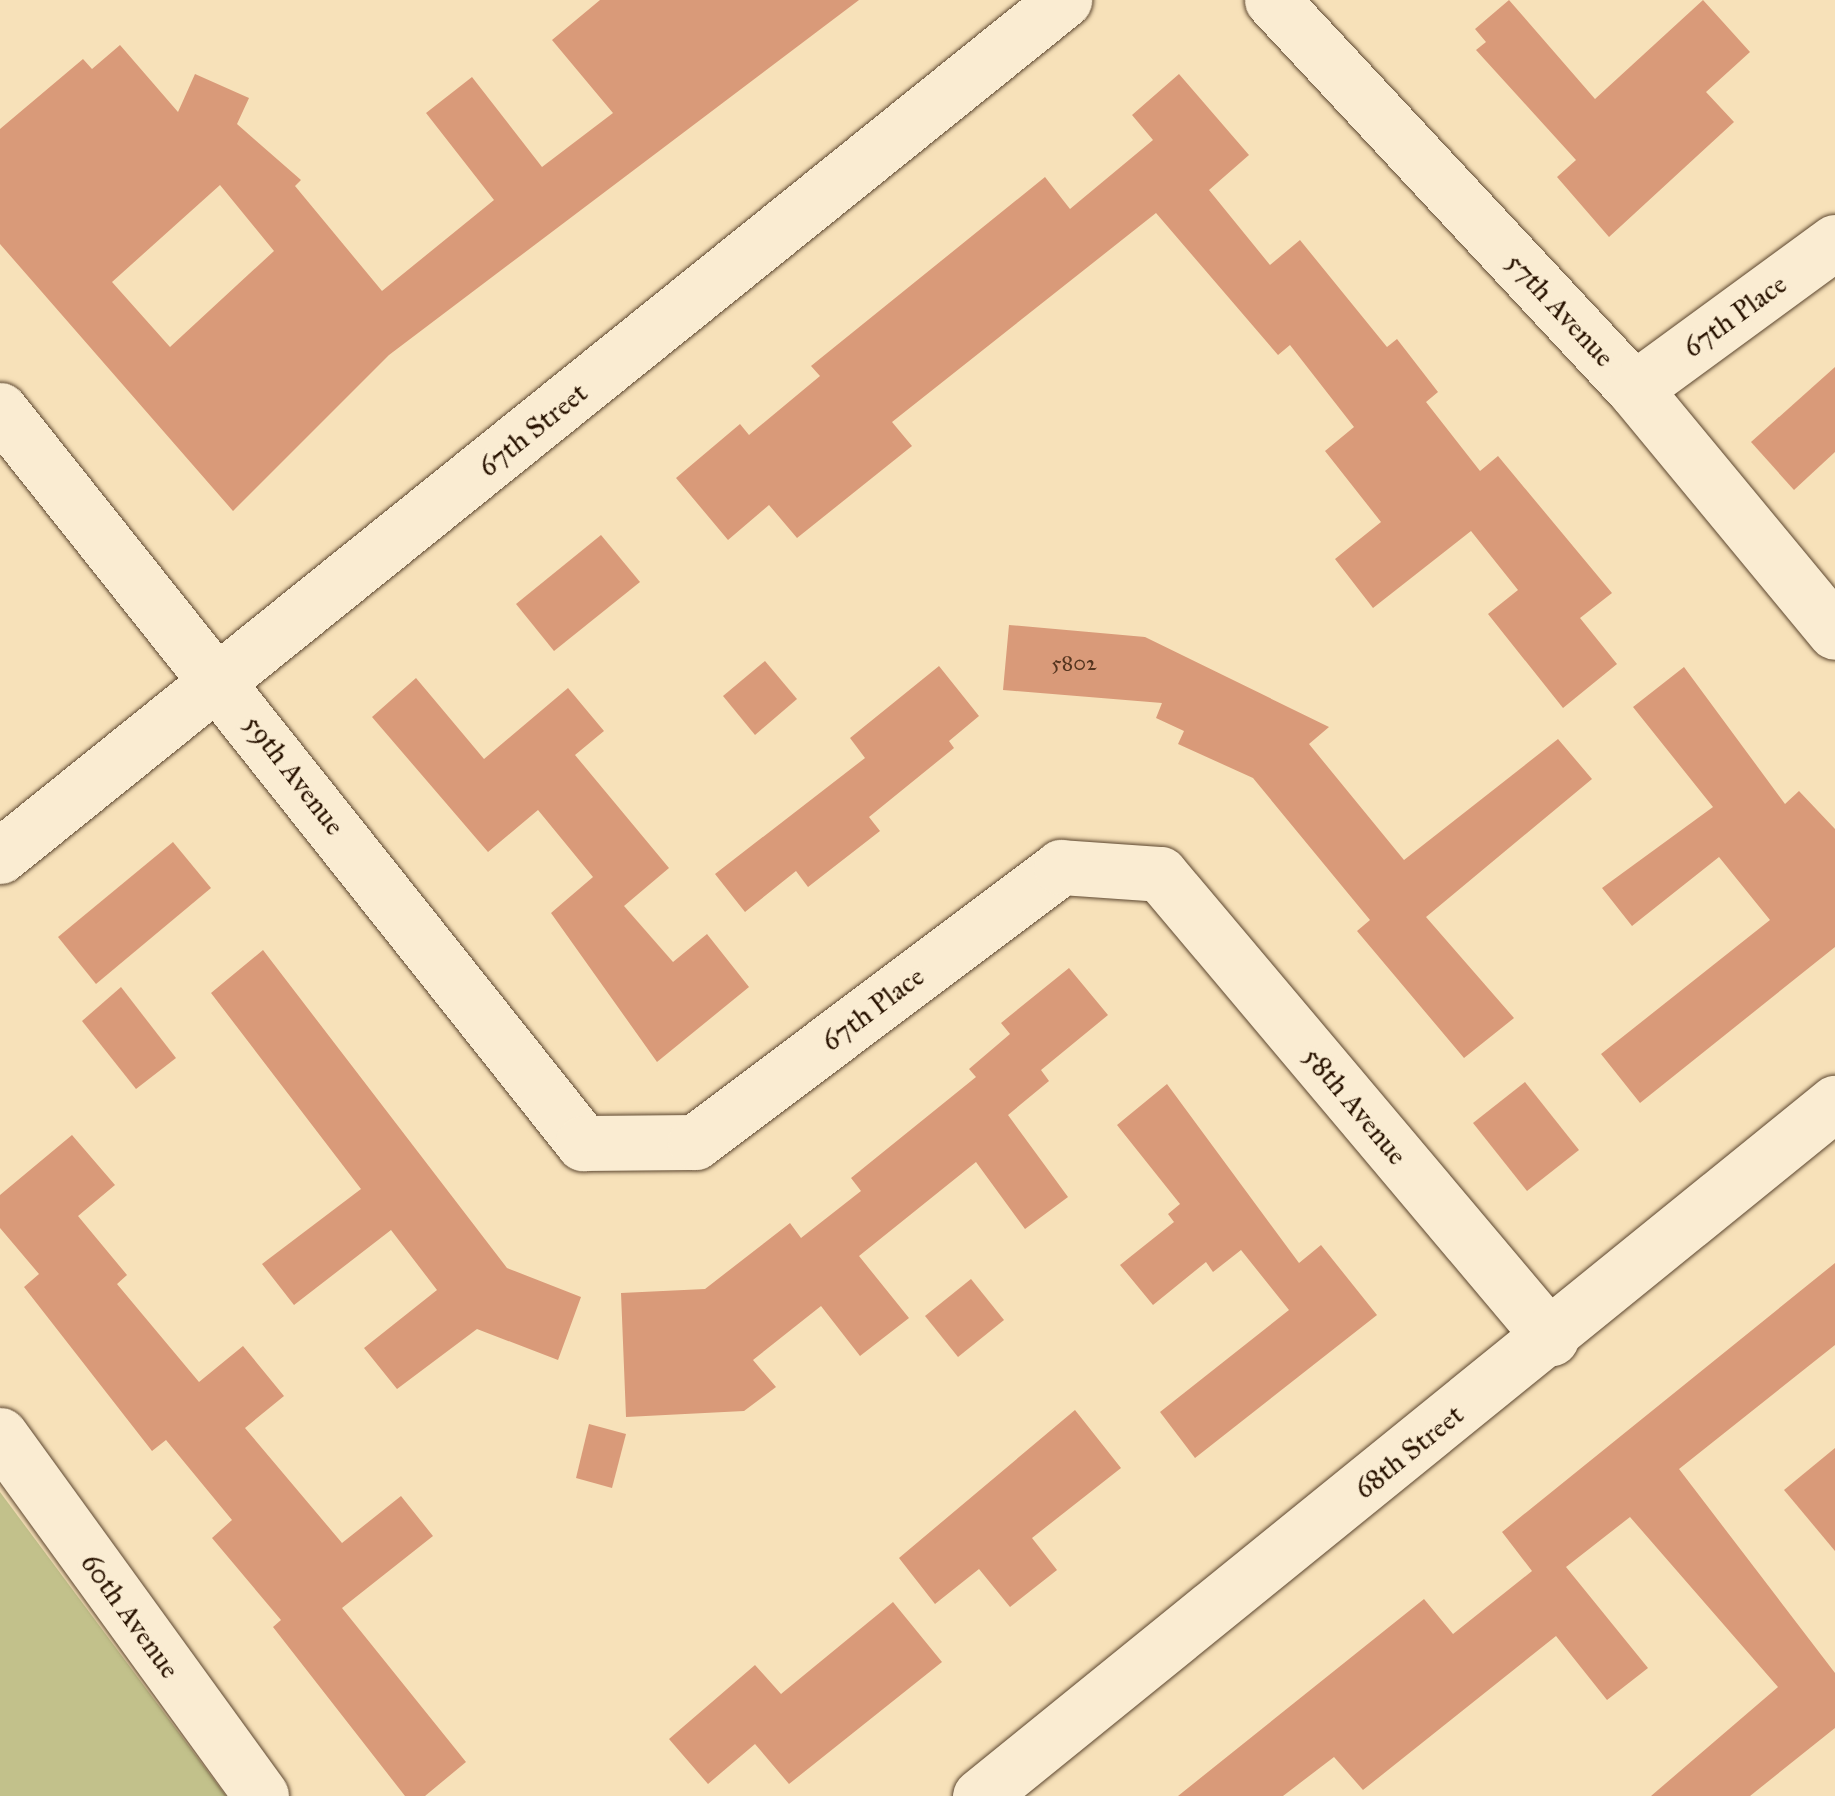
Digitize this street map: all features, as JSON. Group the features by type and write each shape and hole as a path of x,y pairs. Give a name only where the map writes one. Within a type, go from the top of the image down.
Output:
{"street":[{"name":"67th Street","path":"0,856 222,682 1064,0"},
{"name":"57th Avenue","path":"1272,0 1634,390 1835,632"},
{"name":"67th Place","path":"1634,390 1835,242"},
{"name":"59th Avenue","path":"0,410 222,682 583,1144"},
{"name":"67th Place","path":"583,1144 695,1142 1061,867 1160,874"},
{"name":"58th Avenue","path":"1160,874 1551,1338"},
{"name":"68th Street","path":"980,1796 1551,1338 1835,1103"},
{"name":"60th Avenue","path":"0,1435 261,1796"}],"shaded area":[{"path":"0,1492 226,1796 0,1796"}],"building":[{"path":"600,0 859,0 389,355 233,511 0,244 0,129 83,59 92,69 120,45 178,112 195,74 249,98 237,124 301,180 295,186 382,291 494,200 426,113 472,77 542,167 613,113 552,40","holes":["220,185 274,251 170,347 112,282"]},
{"path":"1509,0 1595,99 1703,0 1750,52 1706,92 1734,122 1609,237 1557,177 1576,160 1476,50 1486,42 1475,29"},
{"path":"1179,74 1249,155 1209,190 1270,265 1300,240 1387,347 1397,339 1438,392 1426,402 1480,471 1498,456 1612,593 1580,618 1617,664 1563,708 1488,614 1518,590 1471,531 1373,608 1335,559 1381,522 1325,451 1354,427 1290,345 1278,355 1156,213 892,422 912,446 797,538 769,505 728,540 676,478 740,424 749,435 820,376 811,366 1045,177 1070,209 1153,140 1132,115"},
{"path":"1835,367 1835,452 1794,490 1751,442"},
{"path":"601,535 640,582 554,651 516,604"},
{"path":"1009,625 1145,637 1329,727 1309,744 1404,860 1558,739 1592,779 1426,917 1514,1018 1464,1058 1357,931 1370,920 1253,778 1178,744 1184,731 1156,718 1162,703 1003,690"},
{"path":"765,661 797,699 755,735 723,696"},
{"path":"939,666 979,716 949,741 954,748 869,817 880,831 808,887 796,871 745,912 715,874 865,758 850,738"},
{"path":"1684,667 1785,804 1799,791 1835,829 1835,947 1640,1103 1601,1054 1770,920 1719,857 1632,926 1602,888 1713,807 1633,707"},
{"path":"416,678 484,759 568,688 604,731 575,755 669,868 624,906 673,962 707,934 749,987 657,1062 551,913 593,877 538,810 488,852 372,717"},
{"path":"173,842 211,888 96,984 58,937"},
{"path":"263,950 507,1268 581,1297 558,1360 477,1329 397,1389 364,1348 437,1290 391,1230 294,1305 262,1264 361,1189 211,993"},
{"path":"1069,968 1108,1015 1041,1070 1049,1081 1008,1115 1068,1197 1025,1229 976,1162 859,1256 909,1318 860,1356 821,1306 753,1360 776,1387 744,1411 626,1417 621,1293 705,1289 790,1223 801,1238 861,1191 851,1178 976,1077 969,1069 1010,1034 1001,1023"},
{"path":"121,987 176,1058 136,1089 82,1021"},
{"path":"1525,1082 1579,1150 1527,1191 1473,1123"},
{"path":"1167,1084 1299,1263 1321,1245 1377,1315 1195,1458 1160,1412 1289,1310 1241,1250 1213,1272 1206,1262 1153,1305 1120,1265 1174,1222 1168,1214 1180,1204 1117,1125"},
{"path":"72,1135 115,1185 78,1216 127,1275 117,1284 199,1382 243,1346 284,1396 245,1428 342,1543 401,1496 433,1536 342,1608 466,1762 425,1796 405,1796 273,1627 281,1620 212,1538 232,1520 166,1440 152,1451 24,1287 39,1274 0,1228 0,1195"},
{"path":"1835,1263 1835,1345 1679,1469 1835,1673 1835,1728 1750,1796 1651,1796 1778,1687 1630,1517 1566,1567 1648,1668 1607,1700 1556,1636 1363,1790 1334,1757 1283,1796 1178,1796 1424,1599 1453,1634 1532,1571 1502,1532"},
{"path":"971,1279 1004,1320 958,1357 925,1316"},
{"path":"1075,1410 1121,1468 1032,1538 1057,1570 1010,1607 979,1569 935,1604 899,1558"},
{"path":"589,1424 626,1434 612,1488 576,1478"},
{"path":"1835,1448 1835,1551 1784,1490"},
{"path":"893,1602 942,1662 789,1784 755,1744 708,1784 669,1739 755,1665 781,1694"}]}
